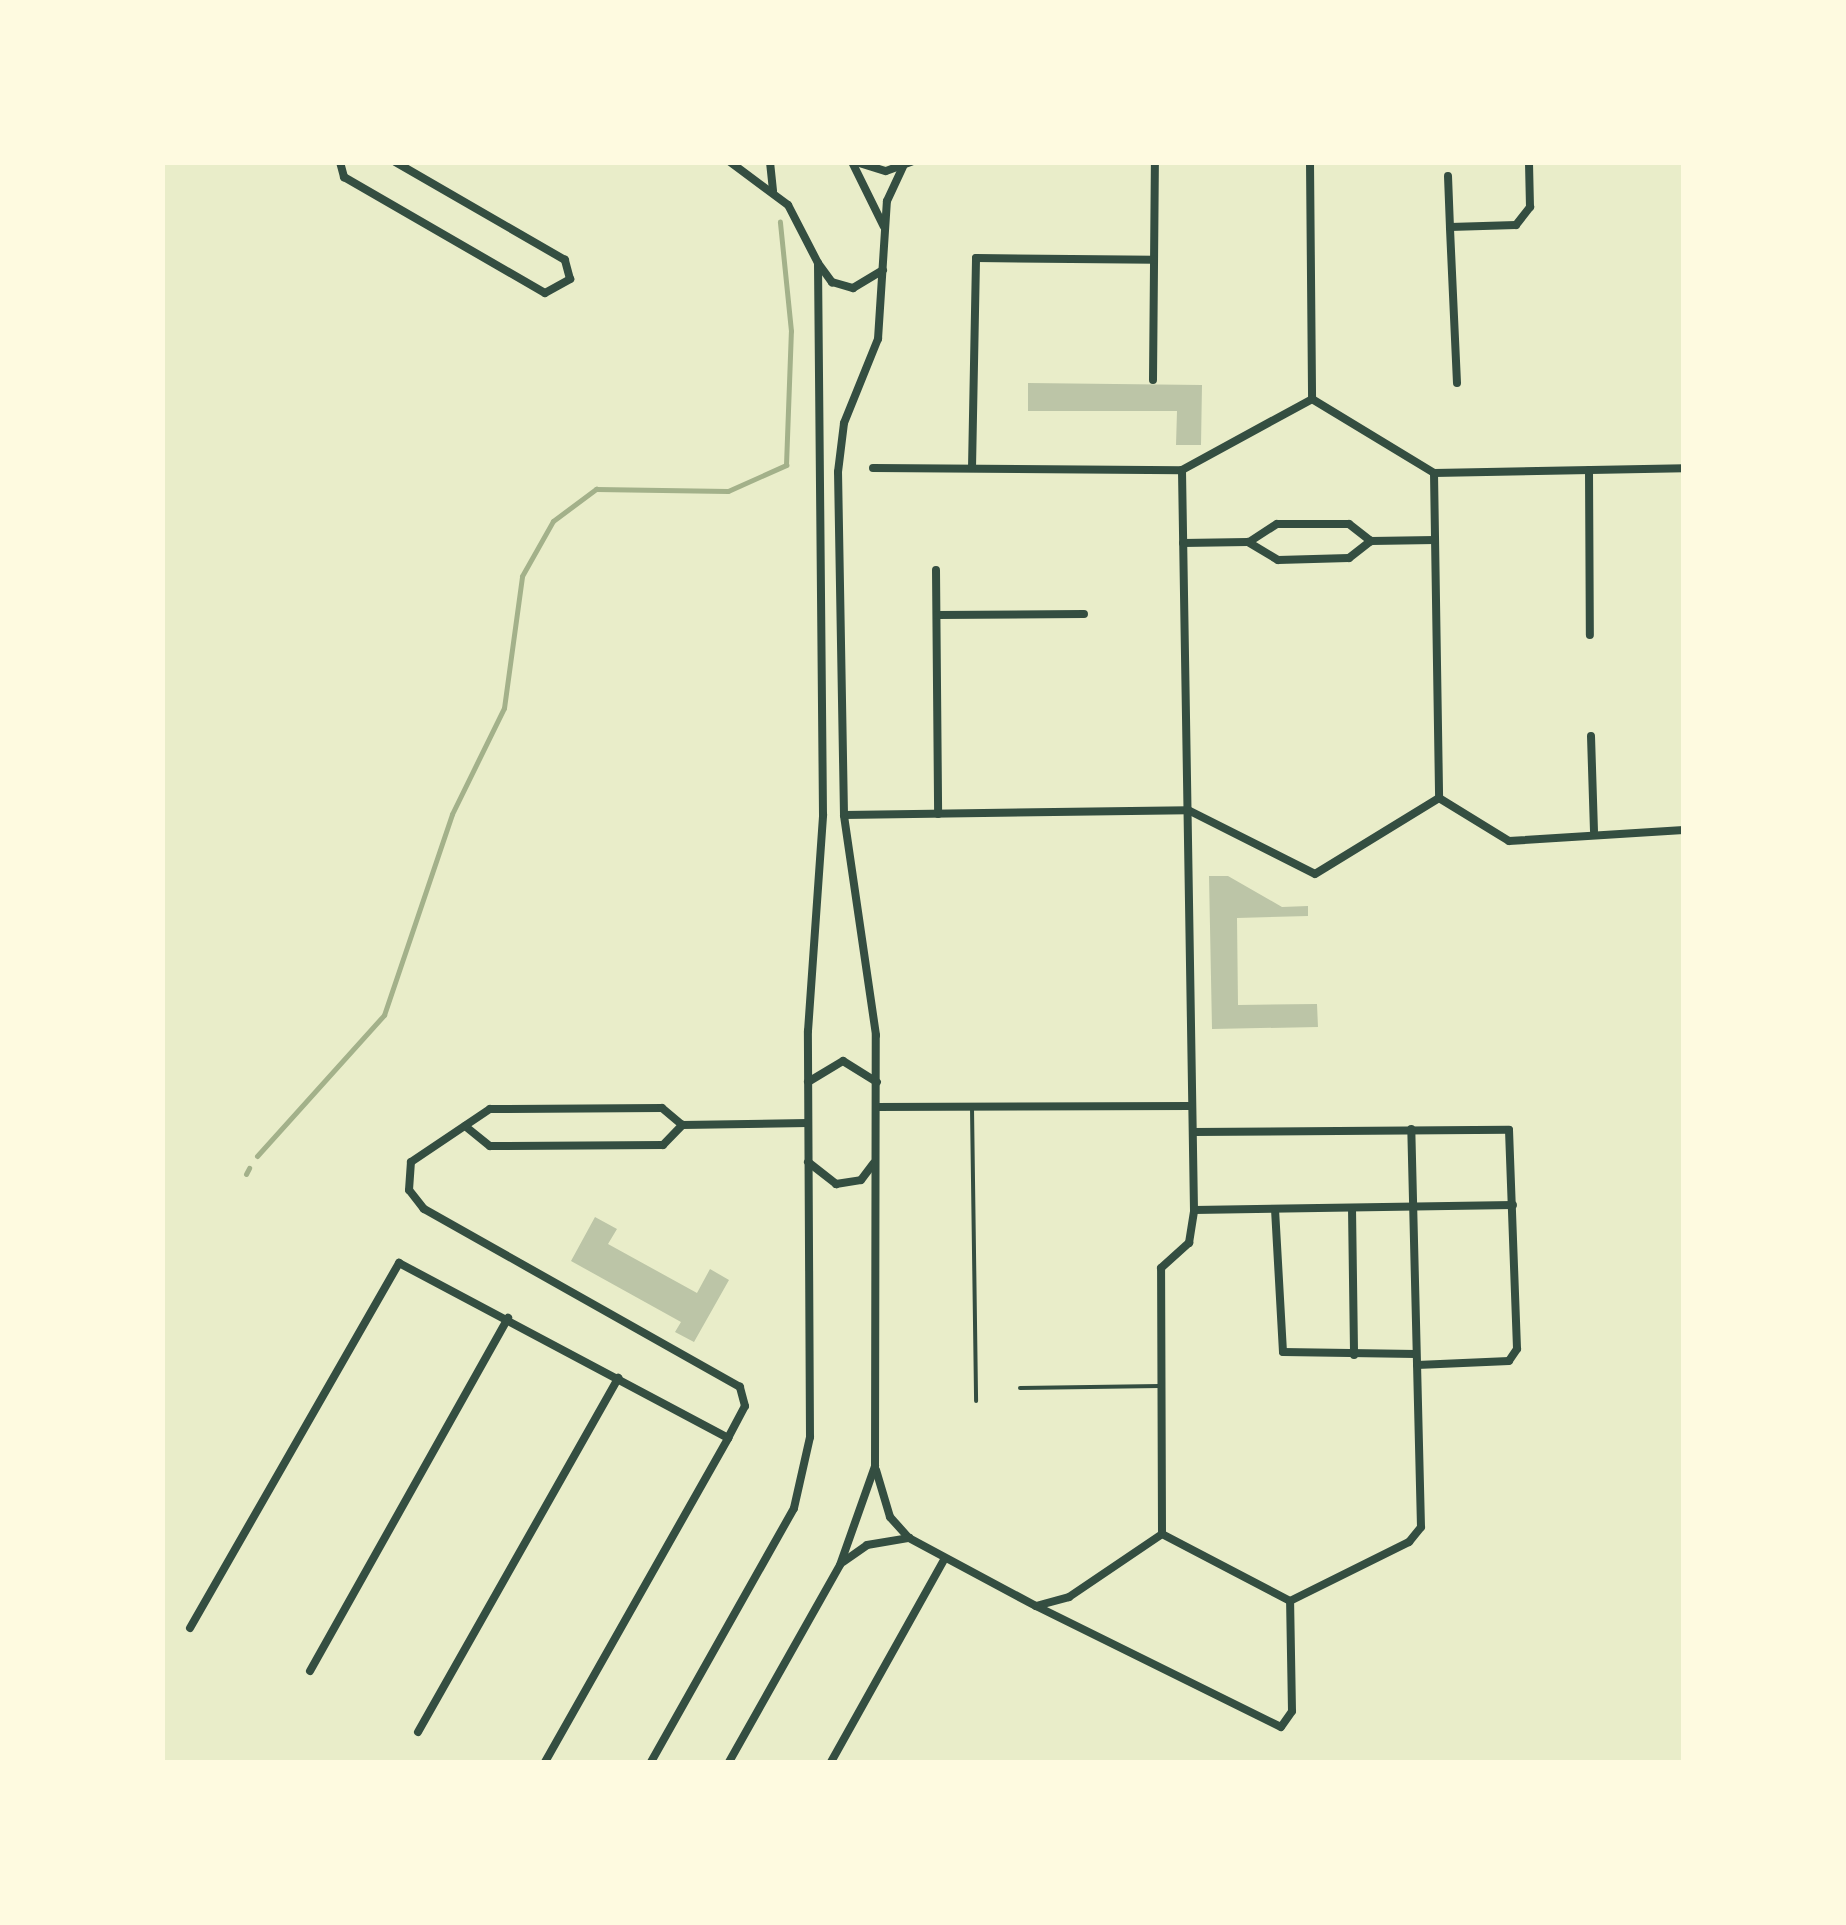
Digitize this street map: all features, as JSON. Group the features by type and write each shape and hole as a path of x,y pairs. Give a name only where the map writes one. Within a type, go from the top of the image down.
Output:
{"street":[{"path":"340,162 344,177 545,293 570,279 565,260 394,162"},
{"path":"730,162 774,191"},
{"path":"770,162 774,191 832,282 854,288 884,268"},
{"path":"885,232 854,162 907,165 885,232 878,339 844,423 838,472 844,815 877,1082 875,1466 879,1494 910,1538 944,1560 1273,1726 1290,1722 1290,1601"},
{"path":"1153,380 1155,162"},
{"path":"1310,162 1312,398"},
{"path":"1450,228 1516,225 1530,208 1529,162"},
{"path":"1448,176 1457,383"},
{"path":"972,468 976,258 1154,260"},
{"path":"651,1762 802,1483 810,1437 808,1083 823,815 818,264"},
{"path":"873,468 1182,470 1312,398"},
{"path":"1312,398 1434,474 1684,468"},
{"path":"1162,1534 1161,1268 1190,1243 1194,1210 1182,470"},
{"path":"1589,470 1590,635"},
{"path":"1434,474 1439,798"},
{"path":"1248,542 1270,525 1341,523 1370,541 1435,540"},
{"path":"1183,543 1248,542 1278,560 1349,558 1370,541"},
{"path":"936,570 938,814"},
{"path":"937,615 1084,614"},
{"path":"1591,736 1594,831"},
{"path":"844,815 1188,810 1315,874 1439,798"},
{"path":"1439,798 1509,842 1594,831 1684,830"},
{"path":"808,1083 828,1062 843,1062 877,1082"},
{"path":"876,1108 1192,1106"},
{"path":"545,1762 745,1406 740,1386 424,1209 409,1190 412,1162 490,1109 662,1108 682,1125 808,1124"},
{"path":"465,1126 490,1146 662,1145 682,1125"},
{"path":"1193,1132 1412,1129 1512,1134 1514,1357 1416,1360 1280,1350 1275,1209"},
{"path":"1290,1601 1417,1537 1412,1129"},
{"path":"808,1162 836,1184 860,1180 874,1163"},
{"path":"1194,1210 1512,1206"},
{"path":"1352,1208 1354,1355"},
{"path":"190,1628 394,1267 414,1263 728,1438"},
{"path":"310,1671 508,1318"},
{"path":"418,1732 618,1378"},
{"path":"729,1762 840,1565 875,1466"},
{"path":"1162,1534 1290,1601"},
{"path":"1036,1606 1068,1596 1162,1534"},
{"path":"840,1565 867,1545 910,1538"},
{"path":"831,1762 944,1560"}],"lane":[{"path":"972,1108 976,1401"},
{"path":"1020,1388 1162,1386"}],"building":[{"path":"1028,383 1202,385 1201,445 1176,445 1177,411 1028,411"},
{"path":"1209,876 1228,876 1282,907 1308,906 1308,916 1237,918 1238,1005 1317,1004 1318,1027 1212,1029"},
{"path":"595,1217 617,1229 608,1244 697,1293 710,1269 729,1280 694,1342 675,1332 681,1322 571,1261"}],"waterway":[{"path":"257,1156 384,1015 452,814 504,708 522,576 553,521 596,489 728,491 786,465 791,331 780,222"},
{"path":"246,1174 249,1168"}]}
